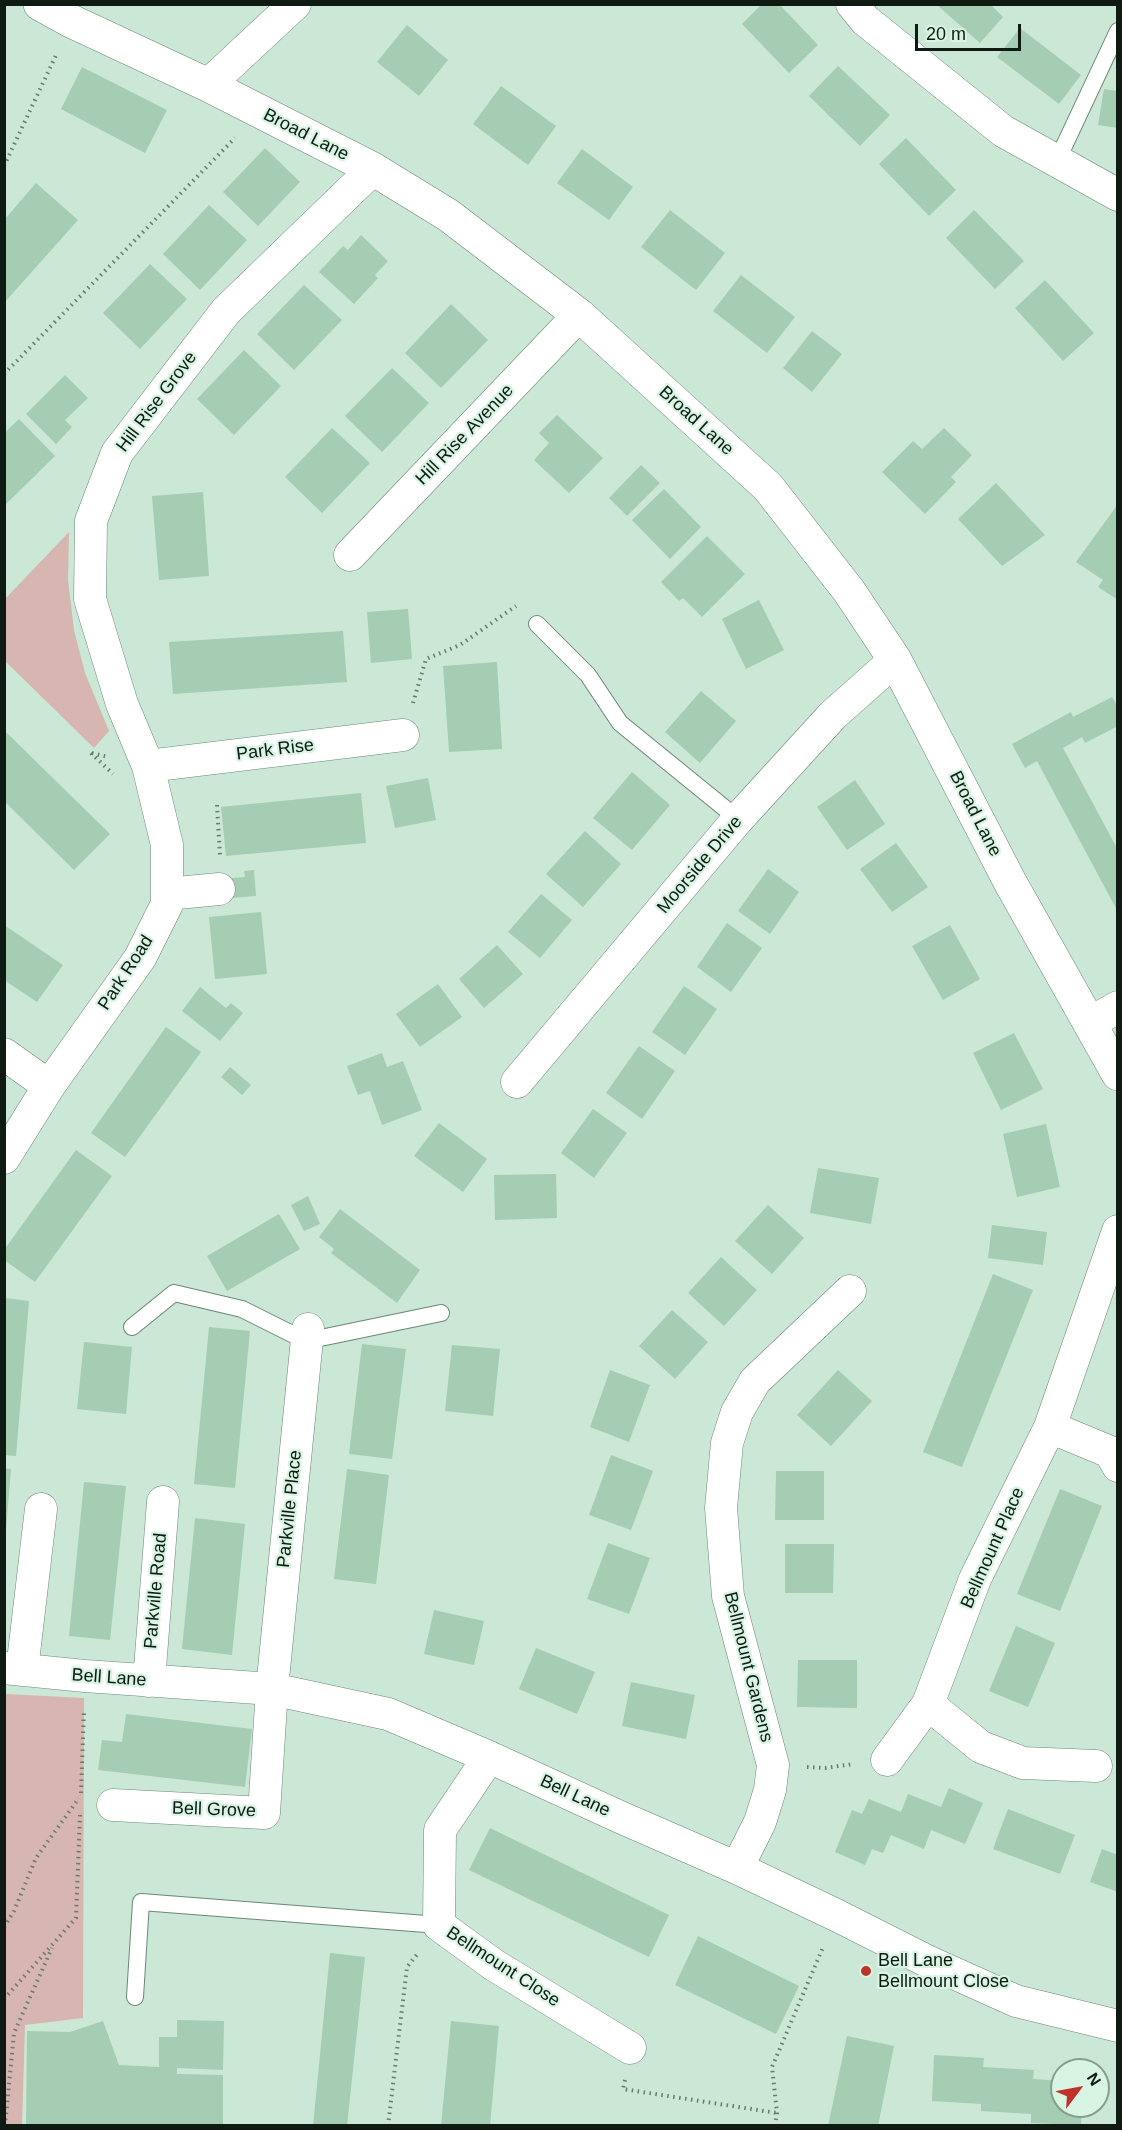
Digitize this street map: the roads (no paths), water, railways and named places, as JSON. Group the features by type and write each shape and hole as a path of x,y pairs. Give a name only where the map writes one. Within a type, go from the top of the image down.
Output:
{"street":[{"name":"Broad Lane","path":"40,4 71,21 208,85 373,169 448,215 579,315 768,487 849,591 895,660 1010,882 1104,1015 1118,1074"},
{"path":"208,85 295,4"},
{"path":"852,4 866,20 1003,131 1118,195"},
{"name":"Hill Rise Grove","path":"148,766 122,704 90,599 92,522 113,462 117,453 226,311 373,169"},
{"name":"Hill Rise Avenue","path":"350,555 579,315"},
{"name":"Moorside Drive","path":"518,1082 738,819 833,715 895,660"},
{"name":"Park Rise","path":"148,766 403,735"},
{"name":"Park Road","path":"4,1158 49,1086 140,958 167,904 167,845 148,766"},
{"path":"167,894 218,889"},
{"path":"4,1054 49,1086"},
{"name":"Bellmount Place","path":"886,1760 928,1704 975,1579 1050,1427 1118,1231"},
{"name":"Bellmount Gardens","path":"737,1868 763,1811 770,1790 773,1765 728,1596 721,1508 727,1443 736,1412 755,1381 850,1291"},
{"name":"Parkville Place","path":"272,1689 307,1335"},
{"path":"1050,1427 1110,1452 1118,1466"},
{"name":"Parkville Road","path":"149,1681 163,1502"},
{"path":"13,1669 40,1509"},
{"name":"Bell Lane","path":"13,1669 85,1677 272,1689 388,1714 737,1868 927,1961 1016,2001 1118,2026"},
{"name":"Bell Grove","path":"113,1805 264,1813 272,1689"},
{"path":"928,1704 981,1748 1023,1763 1096,1766"},
{"name":"Bellmount Close","path":"489,1757 440,1830 439,1925 494,1965 630,2048"}],"lane":[{"path":"1057,161 1118,31"},
{"path":"537,624 588,675 620,723 738,819"},
{"path":"132,1326 174,1293 242,1309 307,1335 441,1313"},
{"path":"135,1997 141,1902 439,1925"}],"place":[{"name":"Bell Lane Bellmount Close","path":"866,1971"}]}
